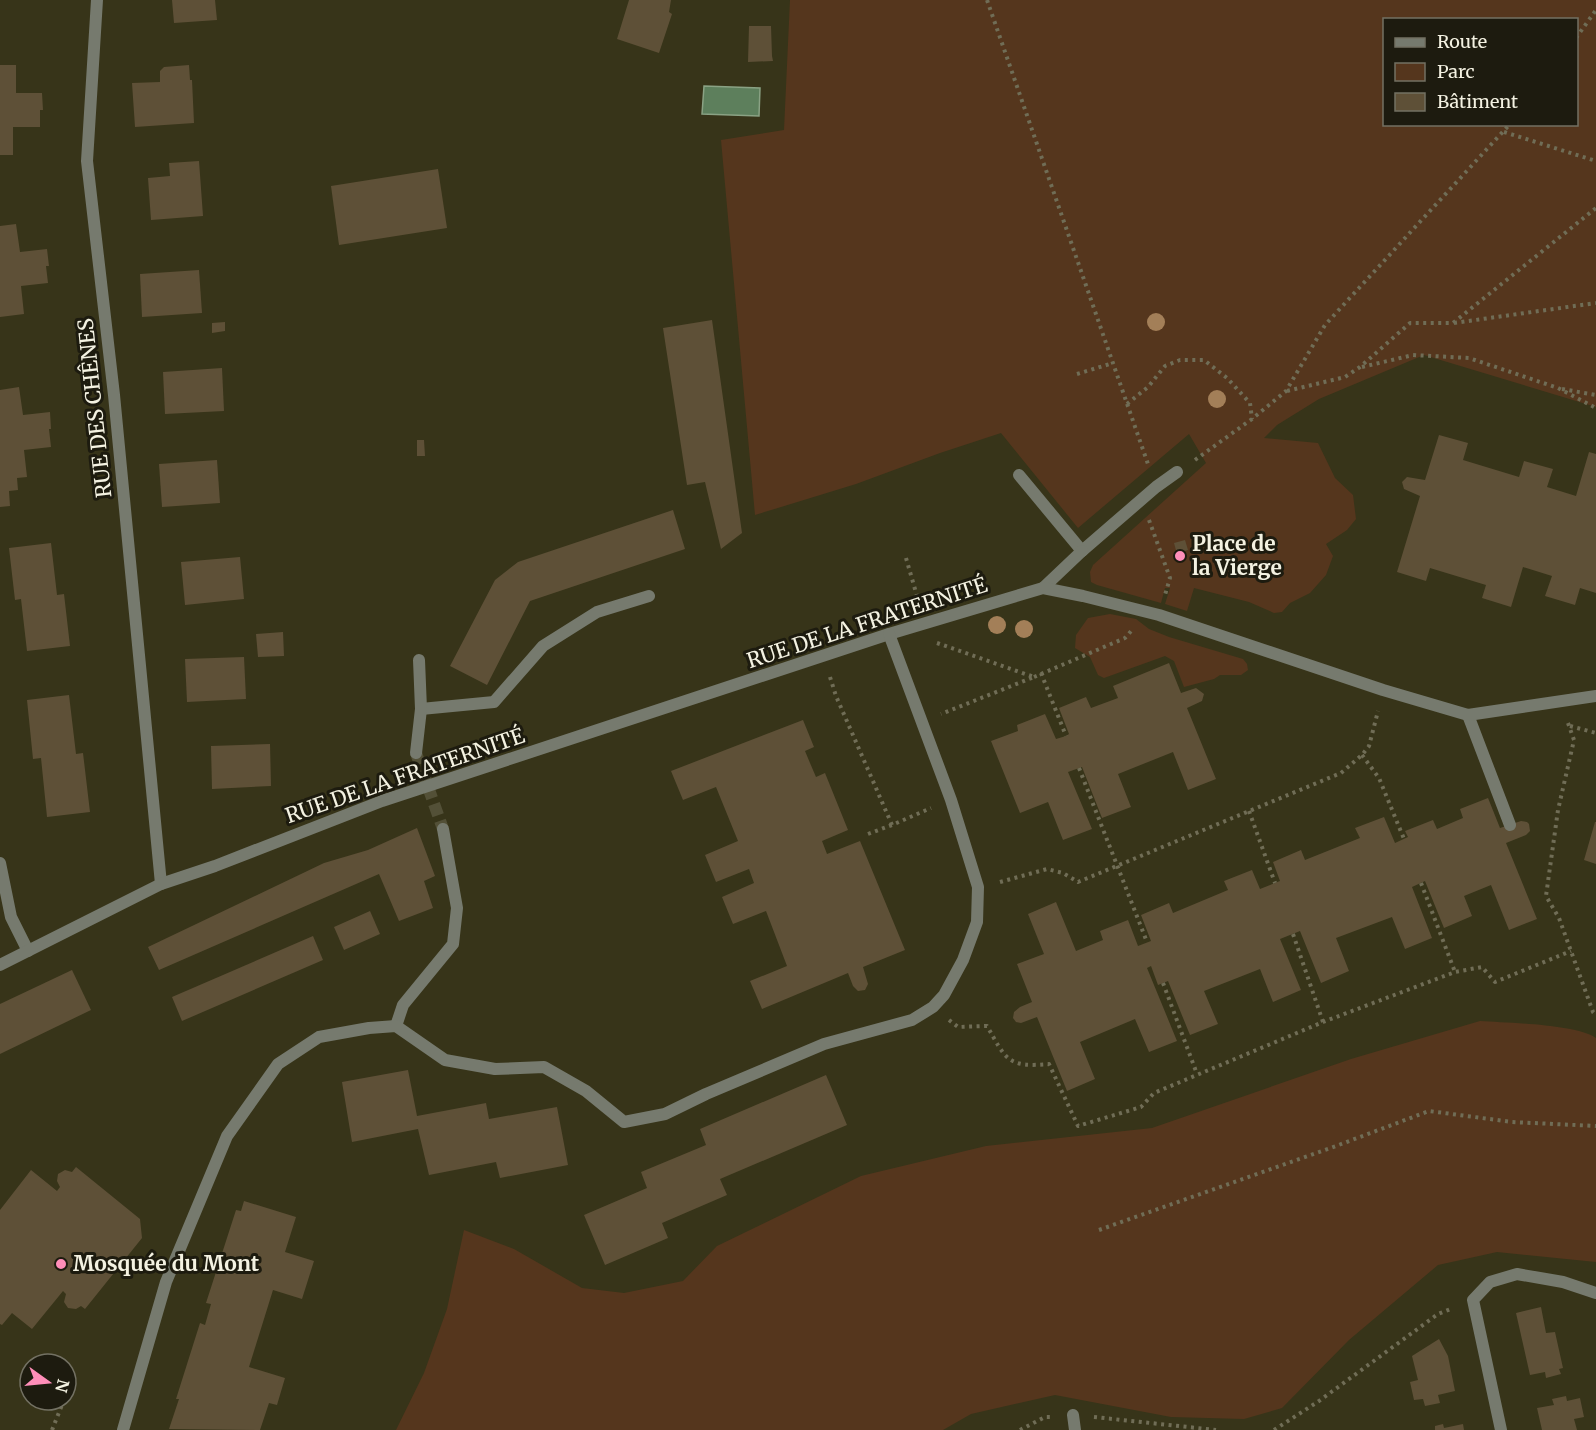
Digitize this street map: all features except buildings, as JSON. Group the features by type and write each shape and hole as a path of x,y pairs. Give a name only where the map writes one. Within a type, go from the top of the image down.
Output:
{"street":[{"name":"RUE DES CHÊNES","path":"97,0 87,161 114,395 161,884"},
{"path":"1043,588 1082,551 1177,472"},
{"path":"1019,475 1082,551"},
{"name":"RUE DE LA FRATERNITÉ","path":"0,964 161,884 215,866 382,801 889,634 1043,588 1147,613 1383,690 1468,715 1596,696"},
{"path":"421,709 494,702 543,646 597,612 649,596"},
{"path":"123,1430 166,1282 227,1136 278,1064 320,1036 396,1026 445,1060 495,1069 544,1067 586,1091 624,1122 665,1114 824,1044 912,1020 933,1007 944,995 963,960 977,922 978,887 951,800 889,634"},
{"path":"416,753 421,709 419,660"},
{"path":"1468,715 1510,825"},
{"path":"396,1026 403,1005 453,944 457,908 443,829"},
{"path":"0,863 11,917 28,951"},
{"path":"1501,1430 1473,1300 1490,1282 1517,1274 1563,1282 1596,1293"},
{"path":"1073,1415 1075,1430"}],"path":[{"path":"987,0 1156,488 1148,518 1170,578 1167,586"},
{"path":"1578,35 1596,10"},
{"path":"1177,472 1286,392 1325,325 1508,126"},
{"path":"1504,132 1596,161"},
{"path":"1453,323 1596,208"},
{"path":"1286,392 1345,377 1360,367 1410,323 1453,323 1596,303"},
{"path":"1360,367 1413,356 1468,358 1558,388 1596,395"},
{"path":"1127,404 1148,387 1165,366 1180,360 1204,360 1227,378 1250,403 1252,419"},
{"path":"1077,374 1113,363"},
{"path":"1558,388 1596,408"},
{"path":"906,558 930,641 1034,677"},
{"path":"923,721 1125,638 1147,613"},
{"path":"822,656 836,696 892,825"},
{"path":"1041,674 1066,736"},
{"path":"978,887 1047,869 1063,873 1078,882 1341,773 1369,746 1383,690"},
{"path":"1561,702 1574,740 1558,810 1546,896 1559,918 1596,1015"},
{"path":"1569,726 1596,733"},
{"path":"1362,755 1380,778 1404,839"},
{"path":"1079,768 1147,942"},
{"path":"868,834 951,800"},
{"path":"1249,811 1275,883"},
{"path":"1421,883 1455,972"},
{"path":"1293,934 1323,1022"},
{"path":"958,1028 987,1026 1004,1055 1012,1062 1031,1065 1049,1064 1078,1126 1141,1107 1154,1094 1197,1074 1323,1022 1455,972 1482,967 1495,982 1571,951"},
{"path":"1163,983 1197,1074"},
{"path":"1099,1230 1429,1111 1512,1122 1596,1126"},
{"path":"1274,1430 1319,1401 1438,1314 1473,1300"},
{"path":"52,1430 59,1412"},
{"path":"1020,1430 1045,1417 1073,1415 1216,1430"}],"green space":[{"path":"790,0 1596,0 1596,407 1424,355 1319,399 1277,425 1264,438 1318,443 1335,478 1353,495 1356,519 1347,530 1326,544 1333,556 1326,575 1310,593 1290,603 1282,612 1274,613 1249,602 1194,588 1187,611 1165,604 1170,588 1165,588 1161,603 1091,582 1090,572 1093,565 1206,463 1189,434 1078,528 1001,433 856,484 755,515 721,140 784,130"},
{"path":"1110,614 1136,619 1149,629 1169,637 1243,659 1248,670 1241,675 1220,675 1214,679 1184,687 1174,661 1165,656 1104,678 1098,675 1090,657 1075,648 1076,635 1088,618"},
{"path":"1480,1021 1557,1027 1586,1033 1596,1038 1596,1262 1497,1252 1438,1265 1349,1340 1282,1408 1244,1419 1171,1417 1055,1395 971,1414 943,1430 396,1430 424,1373 447,1309 464,1230 514,1249 582,1288 624,1293 683,1281 717,1246 861,1176 986,1146 1152,1128 1351,1059"}],"shaded area":[{"path":"704,86 760,88 759,116 702,114"}],"tunnel":[{"path":"416,753 443,829"}],"place":[{"name":"Place de la Vierge","path":"1180,556"},
{"name":"Mosquée du Mont","path":"61,1264"}]}
